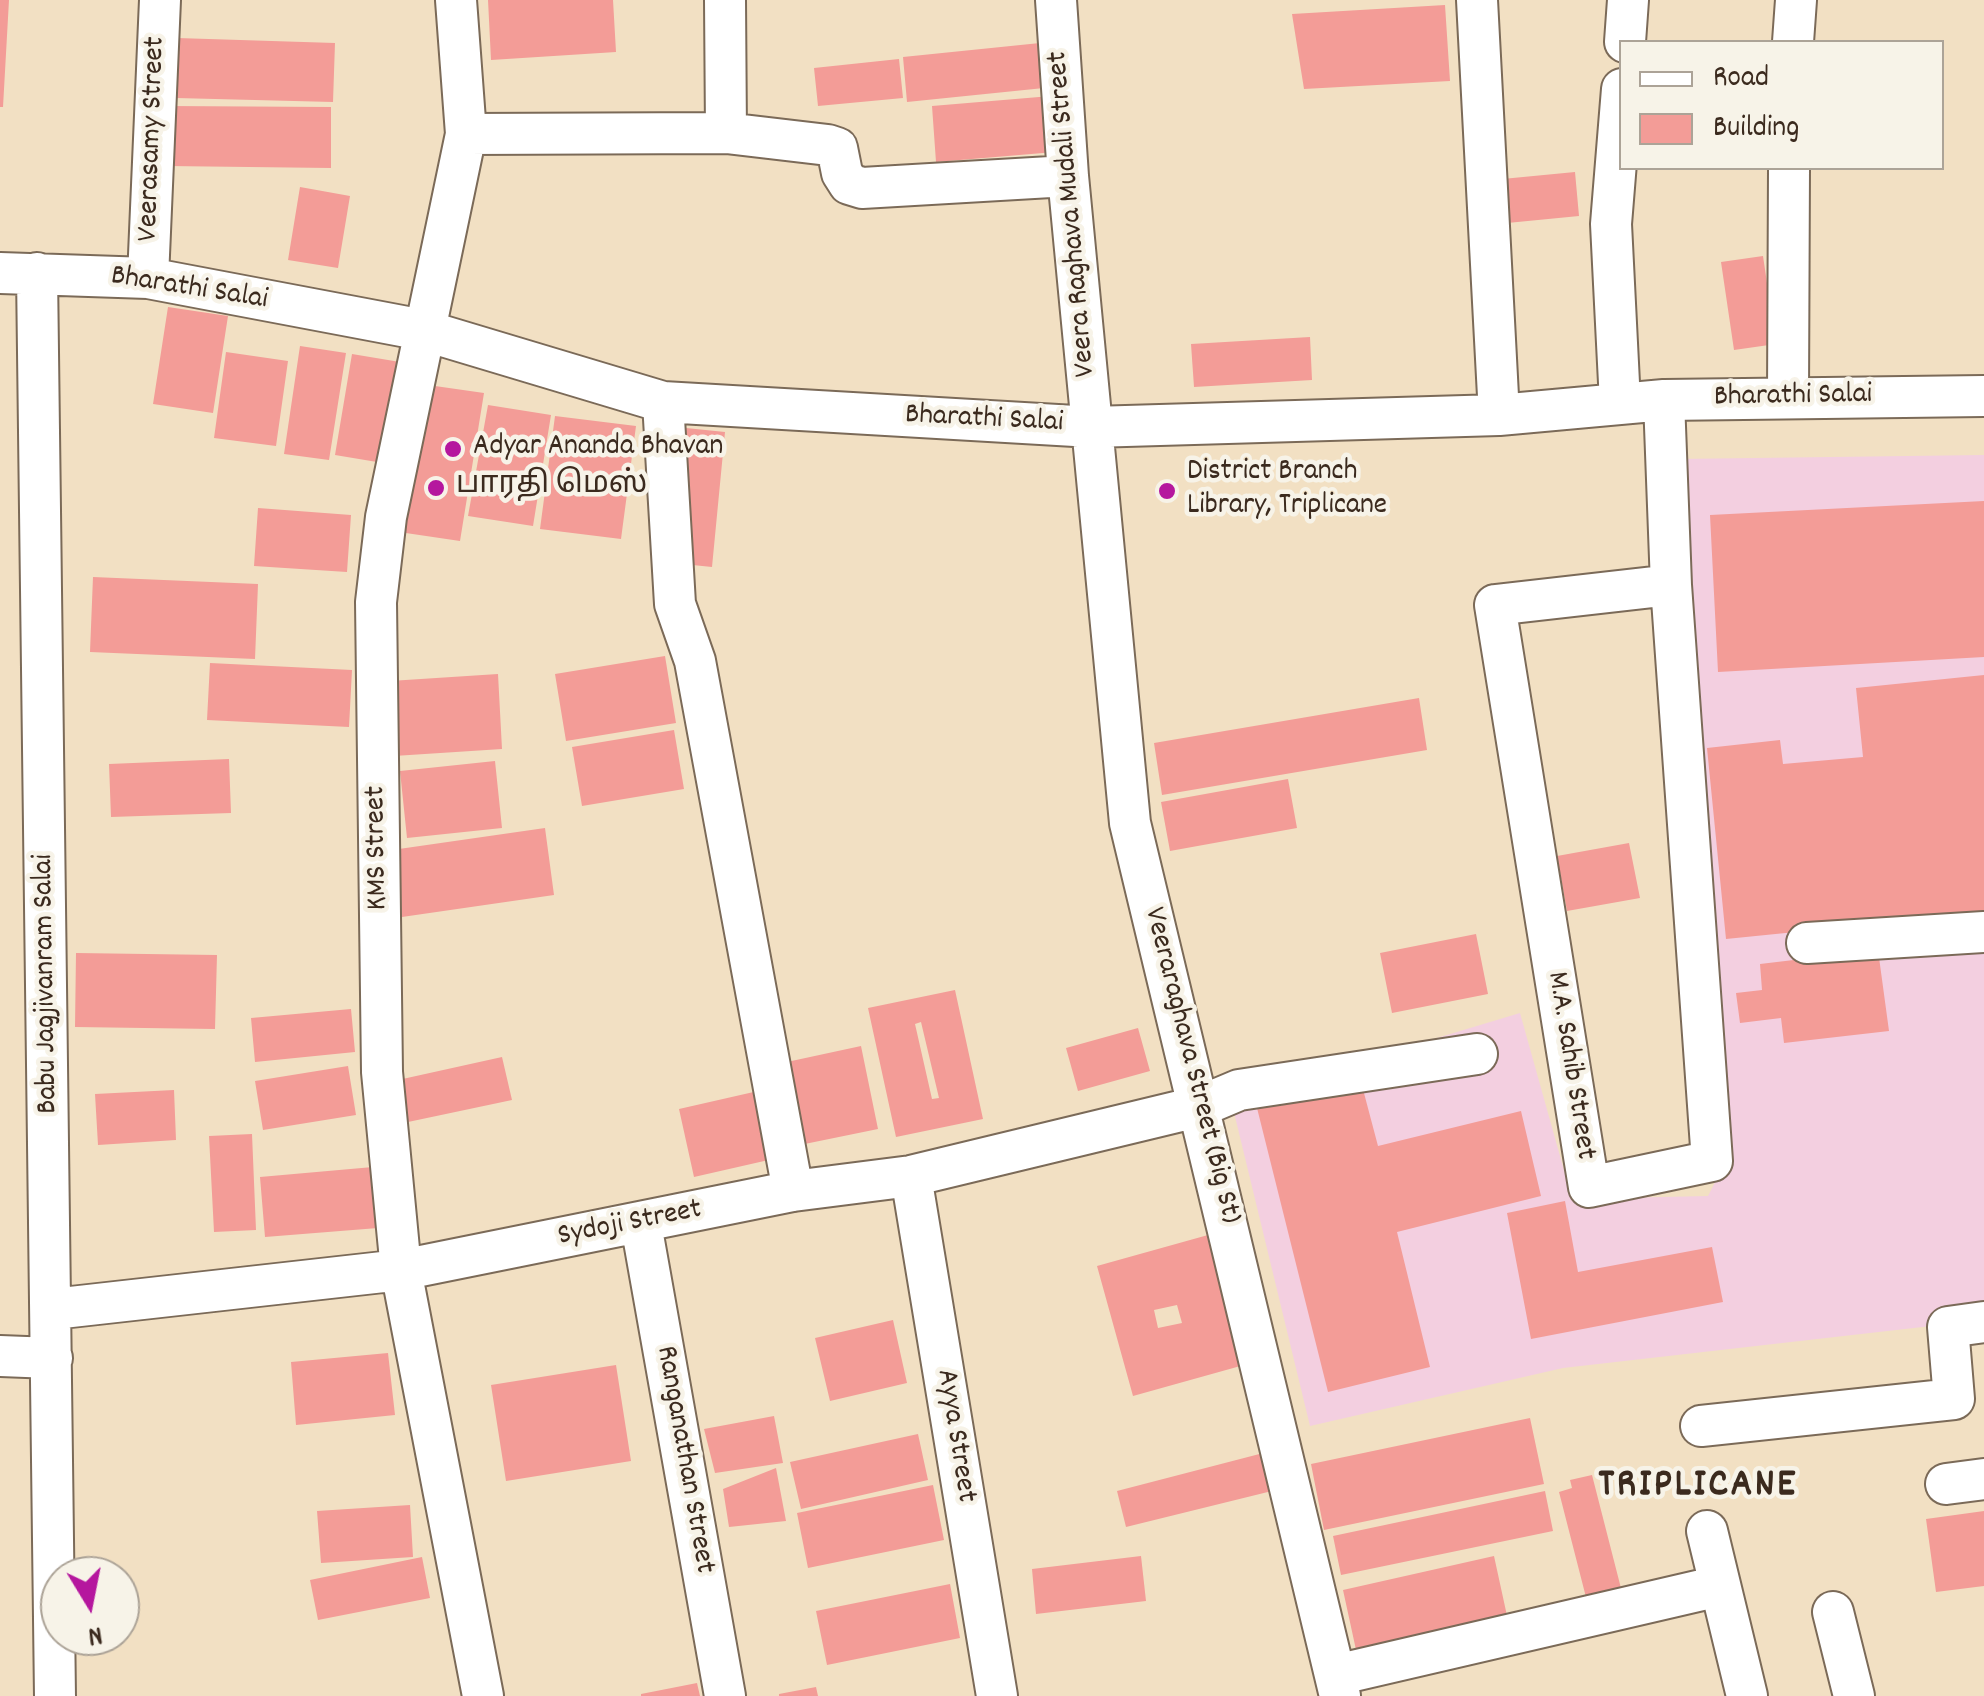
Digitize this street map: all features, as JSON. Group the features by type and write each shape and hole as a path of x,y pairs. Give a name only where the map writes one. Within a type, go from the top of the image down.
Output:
{"street":[{"name":"Veerasamy Street","path":"148,278 160,0"},
{"name":"KMS Street","path":"456,0 466,134 386,517 376,602 382,1072 401,1270 483,1696"},
{"path":"725,0 726,134"},
{"name":"Veera Raghava Mudali Street","path":"1056,0 1092,427"},
{"path":"1477,0 1498,415"},
{"path":"1625,40 1628,0"},
{"path":"1793,40 1796,0"},
{"path":"1619,125 1611,224 1620,402"},
{"path":"466,134 726,134 837,148 842,174 849,184 862,188 1068,176"},
{"path":"1788,396 1789,170"},
{"name":"Bharathi Salai","path":"19,273 148,278 423,330 663,402 1092,427 1498,415 1664,400 1984,396"},
{"name":"Babu Jagjivanram Salai","path":"19,273 53,1309 55,1696"},
{"name":"M.A. Sahib Street","path":"1664,400 1672,586 1712,1162 1588,1186 1494,605 1672,586"},
{"path":"663,402 675,604 695,661 793,1191"},
{"name":"Veeraraghava Street (Big St)","path":"1092,427 1130,823 1338,1686"},
{"path":"1807,943 1984,932"},
{"name":"Sydoji Street","path":"53,1309 401,1270 793,1191 911,1176 1201,1106 1239,1090 1477,1054"},
{"name":"Ayya Street","path":"911,1176 996,1696"},
{"name":"Ranganathan Street","path":"641,1224 724,1696"},
{"path":"1701,1426 1954,1398 1948,1327 1984,1322"},
{"path":"0,1356 52,1358"},
{"path":"1706,1532 1747,1696"},
{"path":"1338,1686 1719,1586"},
{"path":"1834,1612 1854,1696"}],"shaded area":[{"path":"1984,455 1984,1320 1563,1368 1310,1426 1231,1100 1520,1013 1572,1199 1708,1196 1731,1151 1677,459"}],"building":[{"path":"0,0 9,0 3,107 0,107"},
{"path":"488,0 613,0 616,52 491,60"},
{"path":"1445,5 1450,81 1304,89 1292,14"},
{"path":"177,38 335,43 333,102 176,98"},
{"path":"1040,43 1044,88 907,102 903,57"},
{"path":"899,59 903,98 818,106 814,68"},
{"path":"1051,96 1055,152 936,162 932,106"},
{"path":"167,106 331,107 331,168 167,166"},
{"path":"1575,172 1579,216 1497,224 1492,180"},
{"path":"300,187 350,196 338,268 288,260"},
{"path":"1763,256 1776,344 1734,350 1721,262"},
{"path":"168,307 228,316 213,413 153,404"},
{"path":"1310,337 1312,380 1194,387 1191,344"},
{"path":"300,346 346,353 329,460 284,454"},
{"path":"226,352 288,361 276,446 214,438"},
{"path":"352,354 400,362 383,463 335,455"},
{"path":"421,384 484,393 460,541 399,532"},
{"path":"488,405 551,415 533,526 468,516"},
{"path":"555,416 636,426 621,539 540,529"},
{"path":"686,428 725,432 712,567 673,563"},
{"path":"1984,501 1984,657 1718,672 1710,515"},
{"path":"258,508 351,515 347,572 254,566"},
{"path":"93,577 258,584 255,659 90,652"},
{"path":"665,656 676,723 566,741 555,674"},
{"path":"210,663 352,670 349,727 207,720"},
{"path":"498,674 502,749 394,756 390,681"},
{"path":"1984,675 1984,913 1726,939 1707,748 1780,740 1783,764 1863,757 1856,688"},
{"path":"1419,698 1427,750 1162,795 1154,743"},
{"path":"674,730 684,789 582,806 572,747"},
{"path":"229,759 231,813 111,817 109,764"},
{"path":"495,761 502,828 407,838 400,771"},
{"path":"1288,779 1297,828 1170,851 1161,802"},
{"path":"545,828 554,895 395,918 385,851"},
{"path":"1629,843 1640,898 1567,911 1557,856"},
{"path":"1476,934 1488,994 1392,1013 1380,953"},
{"path":"1878,950 1889,1031 1784,1043 1781,1018 1740,1023 1736,993 1762,990 1760,964"},
{"path":"76,953 217,955 215,1029 75,1027"},
{"path":"955,990 983,1119 896,1137 868,1008","holes":["921,1022 939,1098 932,1099 915,1024"]},
{"path":"351,1009 355,1052 255,1062 251,1018"},
{"path":"1138,1028 1150,1071 1078,1091 1066,1048"},
{"path":"861,1046 878,1129 790,1147 773,1065"},
{"path":"502,1057 512,1100 408,1122 398,1080"},
{"path":"348,1066 356,1115 263,1130 255,1081"},
{"path":"1360,1078 1378,1146 1521,1111 1541,1196 1397,1232 1430,1367 1328,1392 1254,1096"},
{"path":"174,1090 176,1140 98,1145 95,1094"},
{"path":"758,1091 773,1159 694,1177 679,1109"},
{"path":"252,1134 256,1230 214,1232 209,1136"},
{"path":"373,1167 378,1228 265,1237 260,1177"},
{"path":"1565,1201 1578,1272 1712,1247 1723,1302 1531,1339 1507,1213"},
{"path":"1208,1235 1244,1365 1133,1396 1097,1266","holes":["1177,1305 1182,1323 1158,1328 1154,1310"]},
{"path":"893,1320 907,1383 830,1401 815,1338"},
{"path":"388,1353 395,1415 296,1425 291,1362"},
{"path":"616,1365 631,1461 506,1481 491,1385"},
{"path":"774,1416 783,1463 715,1473 704,1429"},
{"path":"1530,1418 1544,1484 1324,1530 1311,1464"},
{"path":"918,1434 928,1480 801,1509 790,1462"},
{"path":"1271,1451 1280,1489 1126,1527 1117,1491"},
{"path":"776,1468 786,1521 729,1527 723,1489"},
{"path":"1592,1475 1624,1600 1589,1609 1559,1492 1572,1488 1570,1480"},
{"path":"933,1485 944,1540 808,1568 797,1513"},
{"path":"1545,1491 1553,1531 1341,1575 1333,1536"},
{"path":"410,1505 413,1557 321,1563 317,1511"},
{"path":"1984,1511 1984,1586 1936,1592 1926,1519"},
{"path":"1141,1556 1146,1601 1036,1614 1032,1569"},
{"path":"1494,1556 1509,1625 1358,1659 1343,1590"},
{"path":"422,1557 430,1598 318,1620 310,1580"},
{"path":"950,1584 960,1638 827,1665 816,1611"},
{"path":"697,1683 700,1696 641,1696 641,1694"},
{"path":"816,1687 818,1696 779,1696 779,1694"}],"place":[{"name":"Adyar Ananda Bhavan","path":"453,449"},
{"name":"பாரதி மெஸ்","path":"436,488"},
{"name":"District Branch Library, Triplicane","path":"1167,491"}],"district":[{"name":"TRIPLICANE","path":"1698,1489"}]}
